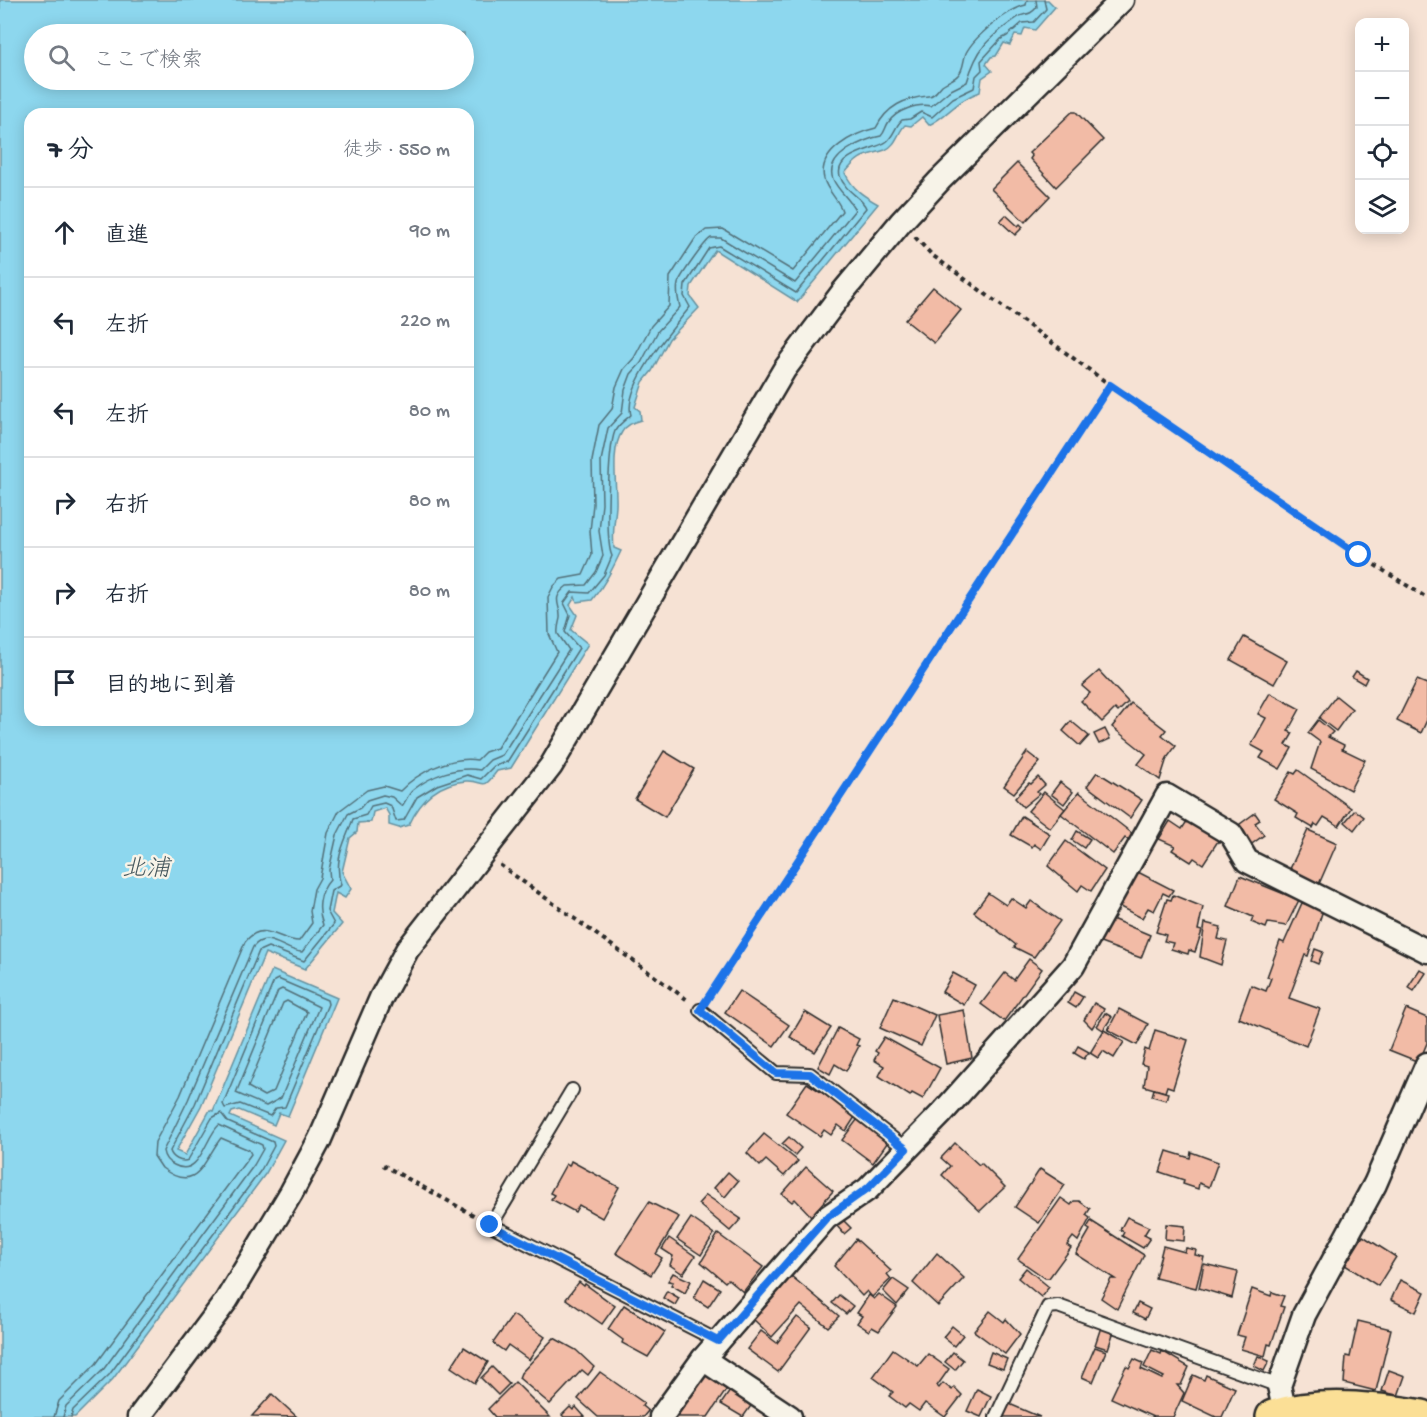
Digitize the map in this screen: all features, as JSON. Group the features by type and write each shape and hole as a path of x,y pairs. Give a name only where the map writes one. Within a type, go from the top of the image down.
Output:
{"main road":[{"path":"1279,1406 1302,1410 1371,1410 1422,1417"}],"street":[{"path":"139,1417 225,1300 291,1193 321,1139 381,998 407,950 551,766 784,370 842,293 901,222 940,180 1122,0"},
{"path":"661,1417 703,1359 826,1218 868,1188 1073,966 1167,796 1231,834 1246,861 1427,951"},
{"path":"1279,1406 1304,1315 1376,1184 1427,1064"},
{"path":"703,1359 790,1417"}],"lane":[{"path":"700,1010 776,1073 810,1074 906,1149"},
{"path":"572,1090 490,1225 718,1341"},
{"path":"996,1417 1048,1307 1058,1306 1279,1406"}],"path":[{"path":"901,222 932,255 1110,385 1359,555 1427,598"},
{"path":"483,852 700,1010 1110,385"},
{"path":"383,1165 490,1225"}],"water":[{"name":"北浦","path":"0,0 1048,0 1055,7 1035,30 1025,28 1022,36 1015,35 1010,45 1004,43 996,56 991,57 986,64 992,71 982,78 980,92 965,99 929,125 922,117 911,126 905,125 889,148 859,159 845,173 858,191 878,204 797,302 715,250 691,286 690,296 699,308 669,339 652,371 643,382 635,407 640,411 641,420 626,427 618,439 615,458 616,506 613,537 614,548 621,551 608,577 592,600 577,602 575,597 570,605 577,615 571,630 588,644 511,768 497,771 485,784 472,781 456,782 439,789 424,801 409,825 399,828 389,825 389,815 385,808 373,812 371,822 358,823 357,832 350,838 342,872 351,889 345,898 336,893 332,913 342,924 305,969 265,953 201,1106 176,1151 185,1155 210,1110 213,1111 272,970 337,998 288,1116 279,1113 274,1125 239,1110 232,1112 230,1116 284,1140 266,1173 113,1379 75,1417 0,1417"}],"building":[{"path":"1072,112 1076,112 1103,140 1056,187 1030,159 1032,156 1029,153"},
{"path":"1017,163 1050,196 1025,222 991,189"},
{"path":"1006,215 1018,226 1020,224 1023,227 1015,235 1000,221"},
{"path":"933,287 961,310 934,343 905,320"},
{"path":"1244,637 1287,661 1274,684 1231,660"},
{"path":"1099,671 1128,702 1118,712 1115,709 1102,722 1081,701 1090,693 1082,686"},
{"path":"1356,671 1367,678 1364,684 1352,677"},
{"path":"1417,680 1427,684 1427,720 1421,733 1397,721"},
{"path":"1270,693 1300,709 1288,731 1293,733 1286,745 1292,748 1280,769 1260,758 1264,752 1251,745 1266,718 1258,714"},
{"path":"1336,696 1352,709 1336,731 1319,718"},
{"path":"1131,703 1166,730 1162,735 1176,746 1167,758 1160,780 1138,764 1146,754 1112,727"},
{"path":"1318,720 1333,732 1328,737 1344,745 1342,749 1365,760 1350,790 1311,769 1320,742 1308,733"},
{"path":"1071,721 1089,736 1080,746 1063,731"},
{"path":"1105,729 1110,739 1099,744 1094,734"},
{"path":"664,751 694,769 665,817 635,799"},
{"path":"1027,752 1040,762 1014,793 1004,786"},
{"path":"1298,770 1351,808 1339,826 1324,817 1318,826 1315,824 1313,828 1296,818 1298,814 1274,799 1291,772 1295,774"},
{"path":"1097,772 1142,800 1130,818 1087,786"},
{"path":"1038,777 1045,785 1037,792 1039,794 1023,807 1015,798"},
{"path":"1060,782 1073,792 1064,804 1051,794"},
{"path":"1044,792 1065,809 1050,828 1028,811"},
{"path":"1079,792 1133,834 1128,840 1125,838 1113,854 1061,814"},
{"path":"1355,810 1364,817 1354,830 1345,822"},
{"path":"1255,813 1260,820 1255,823 1264,835 1249,846 1236,827"},
{"path":"1022,816 1050,834 1041,849 1034,844 1032,847 1011,835"},
{"path":"1189,818 1220,838 1203,864 1194,858 1191,862 1172,850 1175,846 1159,839 1170,821 1182,829"},
{"path":"1308,830 1337,843 1319,884 1290,869"},
{"path":"1077,831 1090,839 1084,848 1072,840"},
{"path":"1066,841 1105,870 1091,891 1082,885 1078,891 1048,866"},
{"path":"1134,870 1173,890 1169,896 1163,893 1154,911 1148,908 1142,918 1116,905"},
{"path":"1240,876 1299,900 1286,926 1268,923 1266,928 1251,922 1253,917 1228,906"},
{"path":"988,893 1006,905 1011,898 1026,908 1031,901 1060,921 1034,957 1014,947 1016,945 974,912"},
{"path":"1173,895 1203,907 1198,930 1202,931 1195,952 1189,950 1188,954 1171,949 1173,943 1164,941 1166,935 1156,932 1167,899 1171,900"},
{"path":"1302,903 1323,910 1308,956 1305,955 1289,998 1320,1009 1306,1046 1239,1018 1251,985 1266,991 1271,978 1267,977 1280,941 1284,943"},
{"path":"1105,916 1150,935 1141,958 1095,941"},
{"path":"1205,923 1221,927 1218,939 1227,941 1221,965 1200,957"},
{"path":"1315,949 1323,952 1318,964 1311,961"},
{"path":"1029,959 1042,969 1004,1021 981,1004 1005,973 1014,980"},
{"path":"1420,969 1426,973 1414,991 1408,987"},
{"path":"953,973 975,985 964,1005 942,992"},
{"path":"739,991 789,1025 774,1046 725,1012"},
{"path":"1074,992 1083,997 1076,1008 1068,1003"},
{"path":"894,997 935,1015 921,1046 880,1028"},
{"path":"1094,1003 1104,1009 1092,1028 1084,1020"},
{"path":"1119,1009 1148,1024 1137,1045 1108,1030"},
{"path":"1406,1009 1427,1018 1427,1043 1419,1062 1389,1050"},
{"path":"964,1010 972,1058 946,1064 937,1015"},
{"path":"805,1012 831,1028 815,1052 790,1037"},
{"path":"1105,1013 1112,1017 1103,1030 1097,1026"},
{"path":"838,1028 859,1039 856,1045 859,1046 846,1071 835,1064 830,1074 818,1067"},
{"path":"1104,1030 1124,1042 1114,1058 1103,1051 1098,1058 1090,1053"},
{"path":"1155,1030 1188,1040 1173,1088 1167,1086 1165,1092 1144,1086 1147,1066 1141,1064 1145,1049 1149,1051"},
{"path":"884,1037 940,1068 923,1099 912,1093 910,1096 879,1076 884,1066 874,1060 878,1053 875,1051"},
{"path":"1078,1046 1089,1052 1084,1059 1074,1053"},
{"path":"807,1083 854,1113 852,1115 855,1117 846,1131 838,1125 831,1135 824,1130 820,1136 786,1113"},
{"path":"1154,1089 1168,1093 1166,1100 1152,1096"},
{"path":"860,1116 890,1139 873,1163 842,1140"},
{"path":"764,1134 798,1161 784,1176 766,1160 760,1166 747,1153"},
{"path":"789,1137 801,1148 795,1155 782,1144"},
{"path":"955,1143 979,1165 981,1163 1005,1187 980,1211 942,1175 950,1166 941,1158"},
{"path":"1167,1151 1190,1158 1191,1152 1218,1162 1209,1187 1199,1183 1198,1189 1183,1184 1184,1180 1160,1172"},
{"path":"571,1161 619,1187 602,1218 579,1205 575,1212 551,1199 554,1195 550,1193 566,1164 569,1166"},
{"path":"806,1167 833,1191 811,1216 795,1199 792,1202 782,1194"},
{"path":"1040,1169 1065,1185 1039,1223 1015,1207"},
{"path":"728,1172 738,1181 725,1197 714,1188"},
{"path":"706,1195 741,1219 730,1231 698,1204"},
{"path":"1061,1198 1071,1205 1074,1201 1079,1201 1090,1209 1086,1215 1090,1218 1078,1241 1073,1237 1067,1245 1071,1248 1049,1278 1045,1278 1018,1259"},
{"path":"649,1202 679,1217 656,1254 662,1258 651,1275 616,1253"},
{"path":"1127,1217 1149,1227 1144,1235 1150,1238 1143,1248 1122,1236 1124,1232 1120,1230"},
{"path":"691,1218 714,1234 701,1255 677,1239"},
{"path":"843,1220 851,1228 844,1234 837,1226"},
{"path":"1091,1221 1144,1255 1117,1309 1101,1298 1111,1279 1115,1279 1076,1254 1090,1230 1087,1228"},
{"path":"1166,1224 1185,1226 1184,1241 1165,1239"},
{"path":"718,1234 763,1267 743,1292 728,1279 725,1282 701,1262"},
{"path":"1363,1236 1396,1257 1378,1286 1345,1265"},
{"path":"669,1238 695,1256 683,1274 670,1265 673,1256 662,1249"},
{"path":"856,1239 891,1271 887,1274 891,1279 872,1297 867,1291 862,1296 834,1266"},
{"path":"1163,1246 1185,1252 1186,1248 1196,1250 1195,1255 1204,1257 1196,1288 1155,1278"},
{"path":"937,1253 964,1278 938,1306 913,1283"},
{"path":"1204,1264 1238,1272 1232,1298 1199,1288"},
{"path":"1026,1268 1049,1287 1041,1297 1018,1278"},
{"path":"673,1273 691,1281 685,1293 671,1285 673,1282 668,1281"},
{"path":"790,1275 839,1316 828,1327 801,1305 772,1337 751,1317"},
{"path":"704,1279 720,1289 708,1307 694,1298"},
{"path":"893,1279 909,1290 897,1305 883,1291"},
{"path":"1400,1280 1425,1292 1416,1312 1391,1300"},
{"path":"579,1282 615,1306 602,1324 566,1299"},
{"path":"1252,1289 1271,1296 1272,1292 1284,1296 1280,1306 1284,1307 1265,1356 1241,1349 1245,1337 1237,1335"},
{"path":"667,1291 679,1298 675,1305 663,1298"},
{"path":"879,1294 897,1307 879,1331 872,1327 869,1331 857,1323 862,1316 857,1313 869,1295 874,1299"},
{"path":"839,1295 853,1306 846,1314 832,1303"},
{"path":"1138,1303 1150,1309 1145,1319 1133,1313"},
{"path":"624,1305 665,1332 648,1357 622,1343 623,1340 608,1329"},
{"path":"990,1311 1004,1322 1006,1319 1020,1334 1005,1354 974,1331"},
{"path":"513,1315 545,1337 529,1360 508,1345 504,1351 493,1343"},
{"path":"797,1317 811,1327 778,1372 747,1349 761,1331 777,1343"},
{"path":"1358,1321 1391,1329 1376,1391 1344,1383 1346,1356 1350,1357"},
{"path":"952,1326 963,1335 954,1346 943,1337"},
{"path":"1101,1327 1114,1331 1108,1349 1095,1345"},
{"path":"554,1338 576,1350 594,1367 588,1375 582,1370 550,1404 519,1378"},
{"path":"464,1347 488,1362 475,1383 451,1367"},
{"path":"1095,1347 1106,1351 1093,1382 1082,1377"},
{"path":"893,1349 918,1366 928,1354 949,1369 937,1386 939,1388 943,1383 952,1390 954,1387 962,1395 945,1417 925,1403 919,1411 909,1404 905,1408 889,1396 893,1392 873,1377"},
{"path":"1152,1350 1161,1354 1162,1351 1189,1367 1181,1385 1177,1385 1184,1393 1173,1417 1153,1417 1111,1398 1126,1366 1129,1368 1134,1359 1143,1363 1141,1369 1162,1379 1164,1377 1144,1367"},
{"path":"953,1352 963,1360 955,1370 945,1362"},
{"path":"991,1352 1007,1359 1003,1369 987,1363"},
{"path":"1258,1356 1269,1361 1264,1371 1254,1366"},
{"path":"492,1367 509,1384 498,1395 481,1378"},
{"path":"700,1370 727,1389 708,1417 674,1417"},
{"path":"1389,1370 1405,1376 1398,1396 1382,1391"},
{"path":"600,1372 644,1403 642,1406 648,1411 643,1417 598,1417 578,1399"},
{"path":"1193,1375 1204,1380 1206,1375 1235,1388 1222,1417 1216,1417 1182,1401"},
{"path":"515,1382 550,1417 495,1417 488,1409"},
{"path":"732,1388 753,1403 743,1417 721,1404"},
{"path":"977,1389 991,1396 981,1417 967,1411"},
{"path":"272,1394 297,1417 252,1416"},
{"path":"1007,1403 1040,1417 1001,1417"},
{"path":"570,1407 573,1410 576,1407 585,1417 564,1417 562,1415"}],"route":[{"path":"490,1225 718,1341 826,1218 868,1188 906,1149 810,1074 776,1073 700,1010 1110,385 1359,555"}]}
